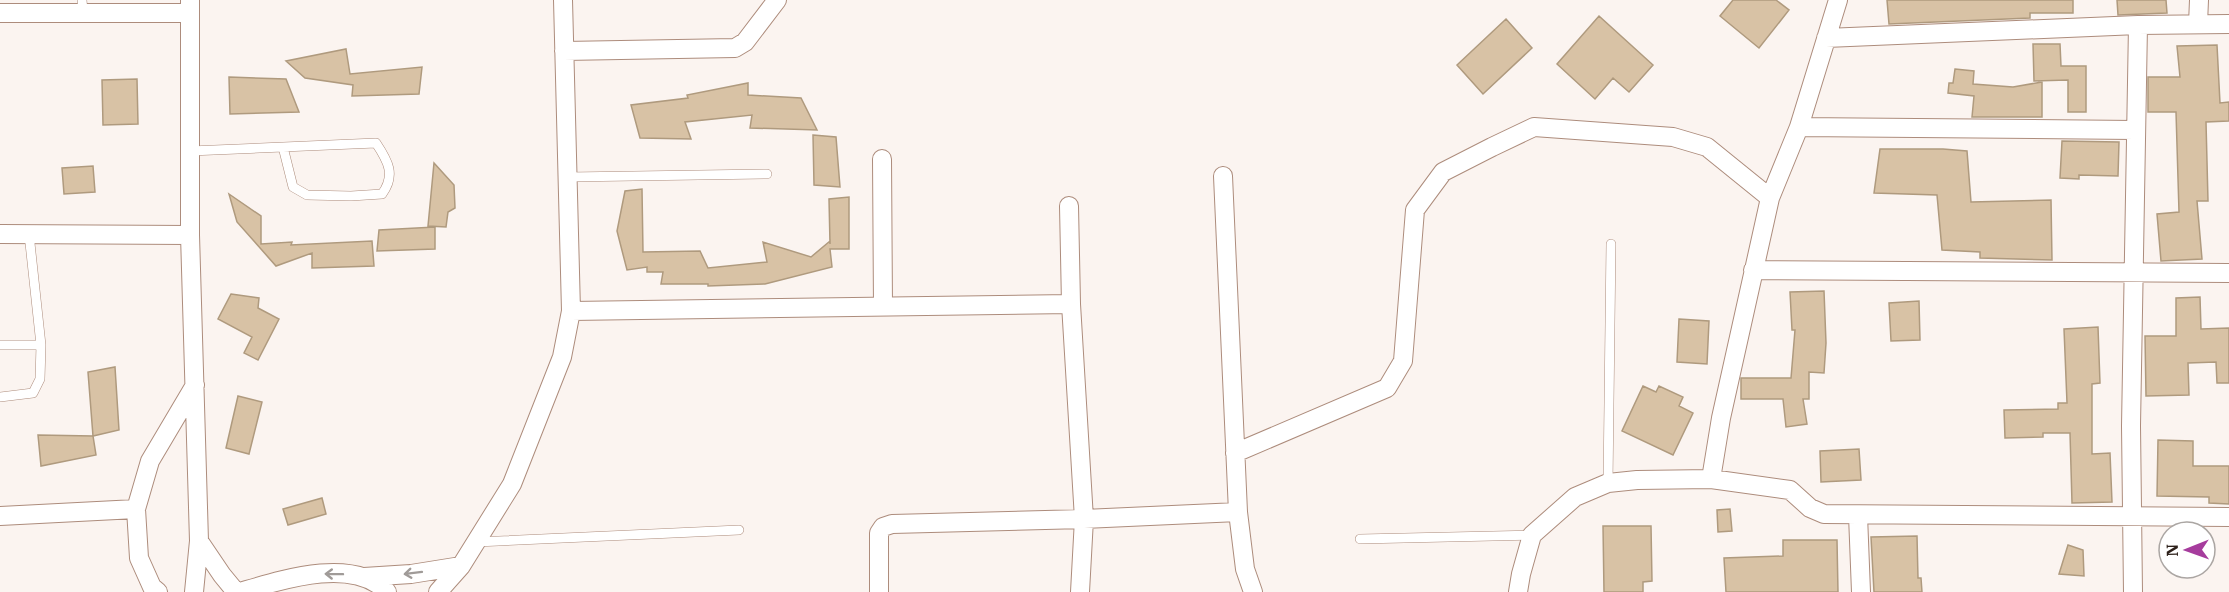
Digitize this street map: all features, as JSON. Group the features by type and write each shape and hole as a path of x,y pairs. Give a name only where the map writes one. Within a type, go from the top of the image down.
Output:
{"street":[{"path":"438,592 461,566 512,484 562,357 571,311 563,0"},
{"path":"564,51 735,48 745,42 777,0"},
{"path":"1712,479 1721,418 1770,198 1799,127 1838,0"},
{"path":"2198,24 2199,0"},
{"path":"0,13 82,6 190,7 190,235 199,541 194,592"},
{"path":"1826,38 2138,25 2229,24"},
{"path":"2133,592 2132,273 2138,25"},
{"path":"1235,453 1388,388 1403,361 1415,210 1443,172 1492,147 1534,127 1673,137 1707,147 1770,198"},
{"path":"1799,127 2135,130"},
{"path":"882,159 883,306"},
{"path":"1223,176 1238,512 1245,569 1252,592"},
{"path":"1069,206 1071,304 1084,519 1080,592"},
{"path":"0,234 190,235"},
{"path":"1753,270 2229,273"},
{"path":"571,311 1071,304"},
{"path":"158,592 152,587 140,558 136,509 150,461 195,386"},
{"path":"1518,592 1532,535 1575,497 1608,483 1636,480 1712,479 1790,490 1810,508 1824,514 2229,517"},
{"path":"0,516 136,509"},
{"path":"879,592 879,533 883,527 892,524 1238,512"},
{"path":"1858,514 1861,592"},
{"path":"199,541 222,575 238,592 279,580 333,573 364,577 411,574 461,566"},
{"path":"364,577 387,592"}],"lane":[{"path":"190,151 283,147 376,143 388,161 389,184 382,194 307,195 293,187 283,147"},
{"path":"569,177 767,174"},
{"path":"0,397 33,393 40,379 41,345 29,234"},
{"path":"1608,483 1611,244"},
{"path":"0,345 41,345"},
{"path":"476,542 739,530"},
{"path":"1360,539 1532,535"}],"building":[{"path":"1733,0 1776,0 1789,10 1759,48 1720,16"},
{"path":"1887,0 2073,0 2073,13 2030,13 2030,18 1889,24"},
{"path":"2117,0 2166,0 2167,13 2118,15"},
{"path":"1599,16 1653,65 1629,92 1613,78 1595,99 1557,64"},
{"path":"1506,19 1532,48 1483,94 1457,65"},
{"path":"2033,44 2060,44 2061,66 2086,66 2086,112 2068,112 2068,80 2034,81"},
{"path":"2217,45 2220,103 2229,102 2229,121 2206,122 2208,201 2197,201 2202,259 2161,261 2157,214 2179,212 2176,112 2148,112 2148,77 2180,77 2177,46"},
{"path":"346,49 350,74 422,67 419,94 352,96 353,85 305,78 286,61"},
{"path":"1955,69 1974,71 1973,84 2013,87 2042,82 2042,117 1972,117 1974,96 1948,93 1949,83 1953,83"},
{"path":"229,77 286,79 299,112 230,114"},
{"path":"137,79 138,124 103,125 102,80"},
{"path":"748,83 748,95 801,98 817,130 750,128 752,115 685,122 691,139 640,138 631,105 688,98 687,95"},
{"path":"813,135 836,137 840,187 814,185"},
{"path":"2062,141 2119,142 2118,176 2079,175 2079,179 2060,178"},
{"path":"1880,149 1967,151 1971,202 2051,200 2052,260 1980,258 1980,252 1942,250 1937,195 1874,193"},
{"path":"434,163 454,185 455,208 448,212 446,227 428,226"},
{"path":"93,166 95,192 64,194 62,168"},
{"path":"642,189 643,252 700,251 708,268 767,262 763,242 811,257 830,241 829,199 849,197 849,249 830,249 832,267 765,284 708,286 708,284 661,284 663,272 647,272 647,267 627,270 617,231 625,191"},
{"path":"229,194 261,216 261,244 292,242 291,245 372,241 374,266 312,268 312,253 276,266 237,222"},
{"path":"435,227 435,249 377,251 379,230"},
{"path":"1824,291 1826,343 1824,373 1809,372 1809,399 1803,399 1807,424 1786,427 1783,399 1741,399 1741,378 1791,378 1795,330 1792,330 1790,292"},
{"path":"231,294 259,298 258,308 279,319 258,360 244,353 252,337 218,319"},
{"path":"2200,297 2201,329 2229,328 2229,383 2217,383 2216,362 2188,363 2189,395 2146,396 2145,336 2176,336 2176,298"},
{"path":"1919,301 1920,340 1891,341 1889,303"},
{"path":"1679,319 1709,321 1707,364 1677,362"},
{"path":"2098,327 2100,383 2092,384 2092,454 2110,453 2112,502 2072,503 2070,433 2043,433 2043,437 2005,438 2004,410 2058,409 2058,403 2067,403 2064,329"},
{"path":"115,367 119,430 93,436 88,372"},
{"path":"1643,386 1656,392 1659,386 1683,397 1679,406 1693,413 1673,455 1622,431"},
{"path":"238,396 262,402 249,454 226,448"},
{"path":"38,435 93,436 96,455 41,466"},
{"path":"2158,440 2193,441 2193,466 2229,466 2229,504 2209,503 2209,497 2157,496"},
{"path":"1859,449 1861,480 1821,482 1820,451"},
{"path":"322,498 326,514 288,525 283,509"},
{"path":"1730,509 1732,531 1718,532 1717,510"},
{"path":"1603,526 1651,526 1652,581 1643,582 1643,592 1604,592"},
{"path":"1917,536 1918,578 1921,578 1922,592 1874,592 1871,537"},
{"path":"1783,540 1837,540 1838,592 1726,592 1724,558 1783,556"},
{"path":"2068,545 2083,550 2084,576 2059,574"}]}
